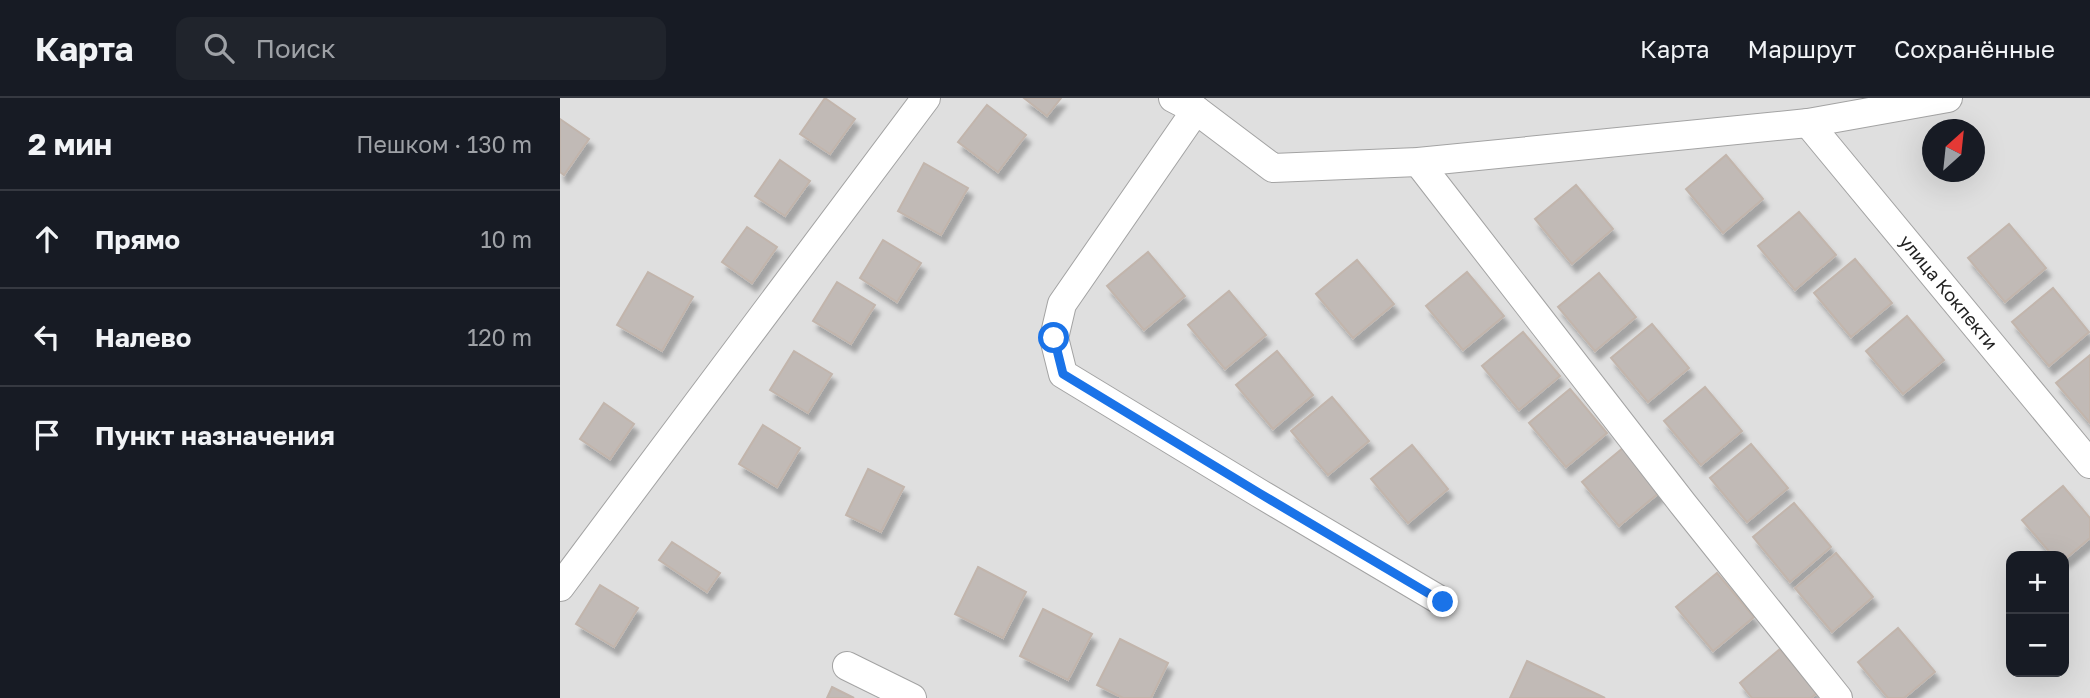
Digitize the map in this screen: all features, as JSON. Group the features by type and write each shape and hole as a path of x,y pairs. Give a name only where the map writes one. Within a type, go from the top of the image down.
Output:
{"street":[{"path":"560,587 926,98"},
{"path":"1443,602 1063,374 1054,338 1062,304 1185,104 1273,168 1418,162 1808,123 1948,98"},
{"name":"улица Кокпекти","path":"1808,123 2090,464"},
{"path":"1418,162 1838,698"},
{"path":"847,666 912,698"}],"shaded area":[{"path":"560,98 2090,98 2090,698 560,698"}],"building":[{"path":"825,98 855,119 830,154 800,134"},
{"path":"1024,98 1061,98 1047,116"},
{"path":"987,105 1026,135 998,172 958,142"},
{"path":"560,119 589,139 564,175 560,172"},
{"path":"1726,155 1763,199 1723,233 1686,189"},
{"path":"780,160 810,181 785,216 755,196"},
{"path":"924,163 968,188 941,235 898,211"},
{"path":"1576,185 1613,229 1572,264 1535,219"},
{"path":"1799,212 1836,255 1795,290 1758,246"},
{"path":"2009,224 2046,268 2005,302 1968,258"},
{"path":"747,227 777,247 752,283 722,262"},
{"path":"883,240 921,263 897,302 860,278"},
{"path":"1148,252 1185,296 1144,330 1107,286"},
{"path":"1855,259 1892,303 1851,337 1814,293"},
{"path":"1357,260 1394,304 1353,338 1316,294"},
{"path":"648,272 693,297 662,351 617,325"},
{"path":"1467,272 1504,316 1463,350 1426,306"},
{"path":"1599,273 1636,317 1595,351 1558,307"},
{"path":"837,282 875,305 851,344 813,321"},
{"path":"2053,288 2089,332 2049,366 2012,322"},
{"path":"1229,291 1266,335 1225,369 1188,325"},
{"path":"1907,316 1944,360 1903,394 1866,351"},
{"path":"1652,324 1689,368 1648,402 1611,358"},
{"path":"1523,332 1560,376 1519,410 1482,366"},
{"path":"794,351 832,374 808,413 770,390"},
{"path":"1277,351 1313,395 1273,429 1236,385"},
{"path":"2090,355 2090,423 2056,383"},
{"path":"1705,387 1742,431 1701,465 1664,421"},
{"path":"1570,389 1607,433 1566,467 1529,423"},
{"path":"1332,397 1369,441 1328,475 1291,431"},
{"path":"604,403 634,424 610,459 580,439"},
{"path":"763,425 800,448 777,487 739,464"},
{"path":"1751,444 1788,488 1747,522 1710,478"},
{"path":"1412,445 1448,489 1408,523 1371,479"},
{"path":"1623,448 1660,492 1619,526 1582,482"},
{"path":"868,469 904,487 881,532 846,515"},
{"path":"2063,486 2090,518 2090,538 2069,556 2069,551 2049,551 2022,520"},
{"path":"1794,503 1831,547 1790,582 1753,537"},
{"path":"672,542 720,573 707,592 659,560"},
{"path":"1836,553 1873,597 1832,632 1795,588"},
{"path":"978,567 1026,592 1003,638 955,614"},
{"path":"1717,573 1754,617 1713,651 1676,607"},
{"path":"600,585 638,608 614,647 576,624"},
{"path":"1043,609 1092,634 1068,680 1020,656"},
{"path":"1898,628 1935,672 1904,698 1888,698 1858,662"},
{"path":"1120,639 1168,663 1151,698 1123,698 1097,685"},
{"path":"1780,649 1817,693 1811,698 1752,698 1740,683"},
{"path":"1527,661 1605,698 1510,698"},
{"path":"832,687 854,698 827,698"}],"route":[{"path":"1054,338 1063,374 1443,602"}]}
